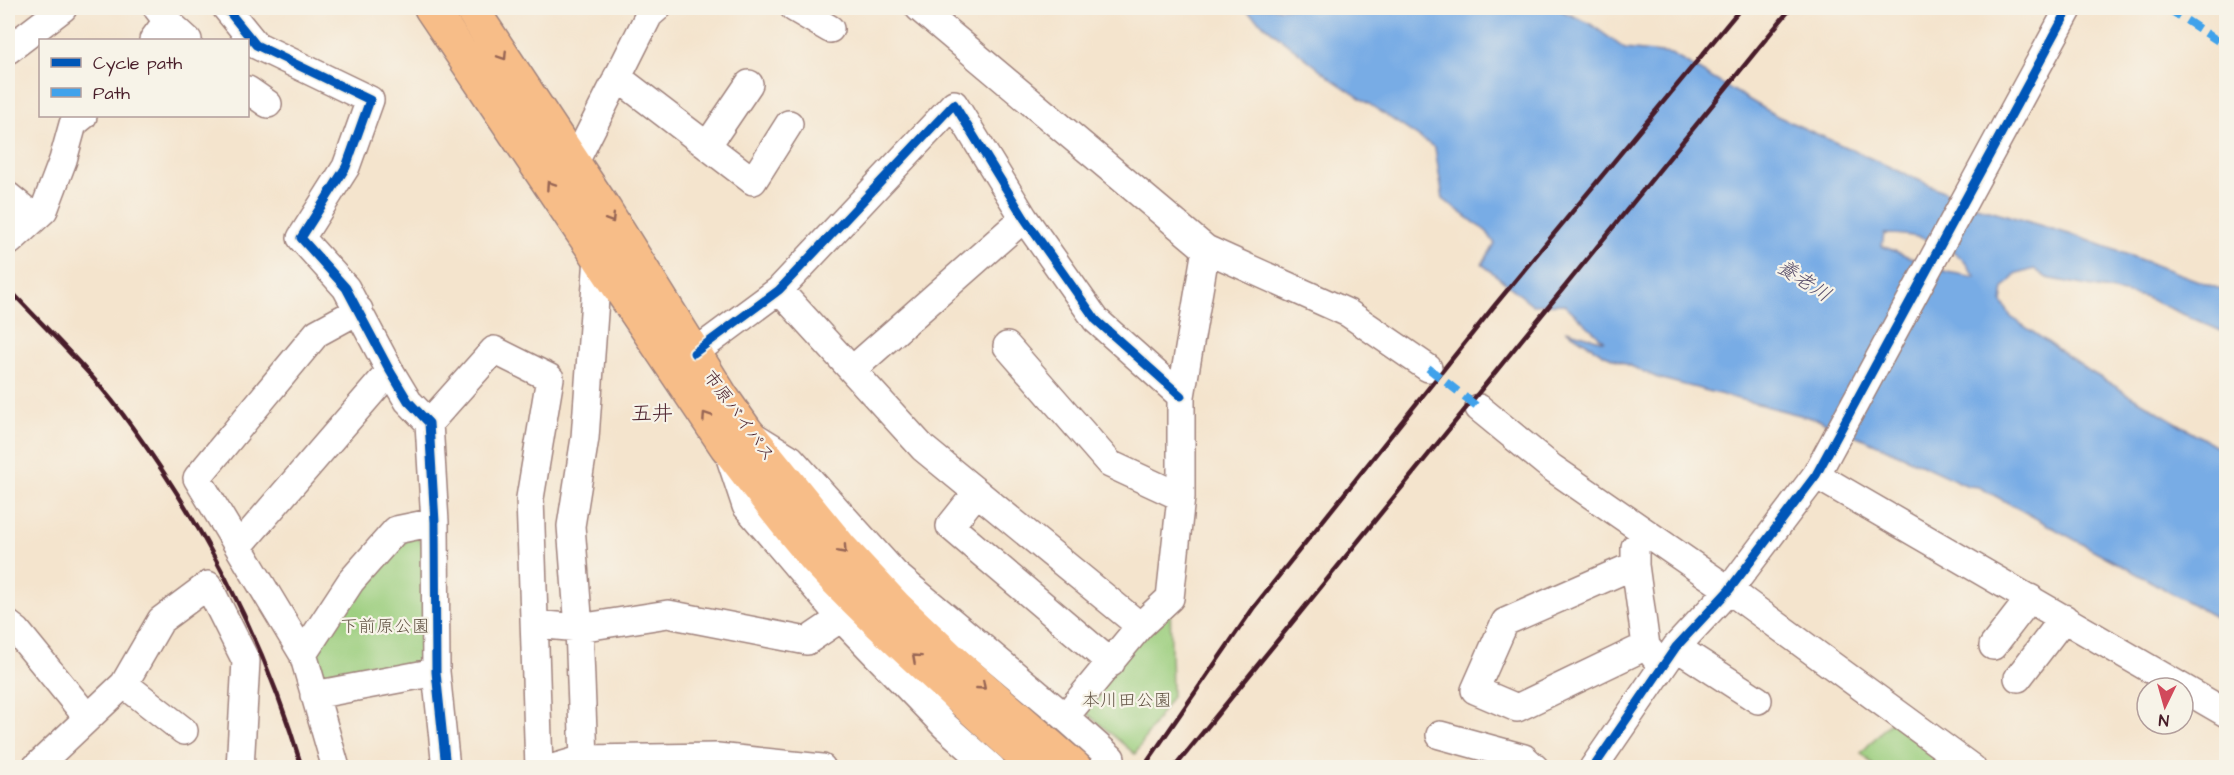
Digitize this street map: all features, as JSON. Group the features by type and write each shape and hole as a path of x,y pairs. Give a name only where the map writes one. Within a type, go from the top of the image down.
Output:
{"highway":[{"name":"市原バイパス","path":"432,8 598,257 736,438 816,559 874,619 1037,768"},
{"name":"市原バイパス","path":"471,8 605,210 694,353 736,438 896,607 957,665 1075,768"}],"street":[{"path":"8,50 63,8"},
{"path":"226,8 256,45 370,100 346,167 301,238 346,288 390,372 408,401 429,423 435,522 436,672 446,768"},
{"path":"574,164 649,15 657,8"},
{"path":"794,8 830,29"},
{"path":"919,8 1206,249 1348,313 1428,368"},
{"path":"1593,768 1661,654 1729,590 1816,475 2068,8"},
{"path":"159,23 186,39"},
{"path":"617,77 753,181 789,124"},
{"path":"707,146 748,84"},
{"path":"694,353 779,290 954,104 1024,218 1096,320 1181,396"},
{"path":"10,241 44,210 63,160 73,124 82,117"},
{"path":"8,196 35,218"},
{"path":"852,370 1024,218"},
{"path":"1065,717 1140,626 1170,598 1181,497 1181,396 1206,249"},
{"path":"586,763 571,526 585,438 598,257"},
{"path":"779,290 923,448 1140,626"},
{"path":"336,768 303,654 197,478 317,333 359,310"},
{"path":"1007,346 1110,464 1181,497"},
{"path":"429,423 494,350 550,378 531,498 539,768"},
{"path":"239,546 390,372"},
{"path":"1479,408 1551,467 1729,590 1972,768"},
{"path":"992,768 945,726 841,618 746,506 736,438 791,459 895,574 1111,758 1103,768"},
{"path":"1816,475 2226,712"},
{"path":"977,492 950,526 1111,663"},
{"path":"303,654 351,581 396,531 435,522"},
{"path":"1636,525 1635,565 1661,654"},
{"path":"1635,565 1505,622 1475,690 1517,708 1661,654 1758,700"},
{"path":"34,768 124,684 161,620 208,585 246,661 240,768"},
{"path":"1994,646 2030,598"},
{"path":"535,624 579,628 668,614 807,641 841,618"},
{"path":"2018,678 2064,618"},
{"path":"8,624 87,717"},
{"path":"314,695 436,672"},
{"path":"124,684 184,731"},
{"path":"1440,735 1524,758 1535,768"},
{"path":"553,768 586,763 717,762 822,768"}],"green space":[{"name":"下前原公園","path":"416,536 426,548 432,657 422,666 333,684 321,679 317,651 347,602 386,556 400,544"},
{"name":"本川田公園","path":"1170,598 1172,696 1135,754 1076,704"},
{"path":"1898,714 1944,747 1933,767 1875,767 1861,753"}],"water":[{"name":"養老川","path":"1243,8 1555,8 1589,23 1625,49 1671,54 1777,116 1976,206 2082,238 2226,291 2226,333 2144,297 2047,278 2034,269 2015,275 2004,288 2002,302 2011,317 2091,372 2226,452 2226,623 1979,487 1968,486 1819,420 1658,378 1603,354 1566,330 1604,341 1564,304 1533,305 1482,264 1495,244 1487,232 1443,199 1435,148 1333,80","holes":["1884,234 1925,239 1945,246 1961,258 1976,277 1947,272 1882,246"]}],"railway":[{"path":"1143,768 1254,607 1495,305 1741,8"},
{"path":"1174,768 1791,8"},
{"path":"8,288 88,372 118,408 185,507 232,590 252,634 271,678 302,768"}],"marked path":[{"path":"2167,8 2226,46"},
{"path":"1428,368 1479,408"}],"cycle path":[{"path":"226,8 256,45 370,100 346,167 301,238 346,288 408,401 429,423 435,522 436,672 446,768"},
{"path":"1593,768 1676,647 1729,590 1816,475 2069,8"},
{"path":"694,353 779,290 954,104 1024,218 1096,320 1181,396"}],"district":[{"name":"五井","path":"652,413"}]}
